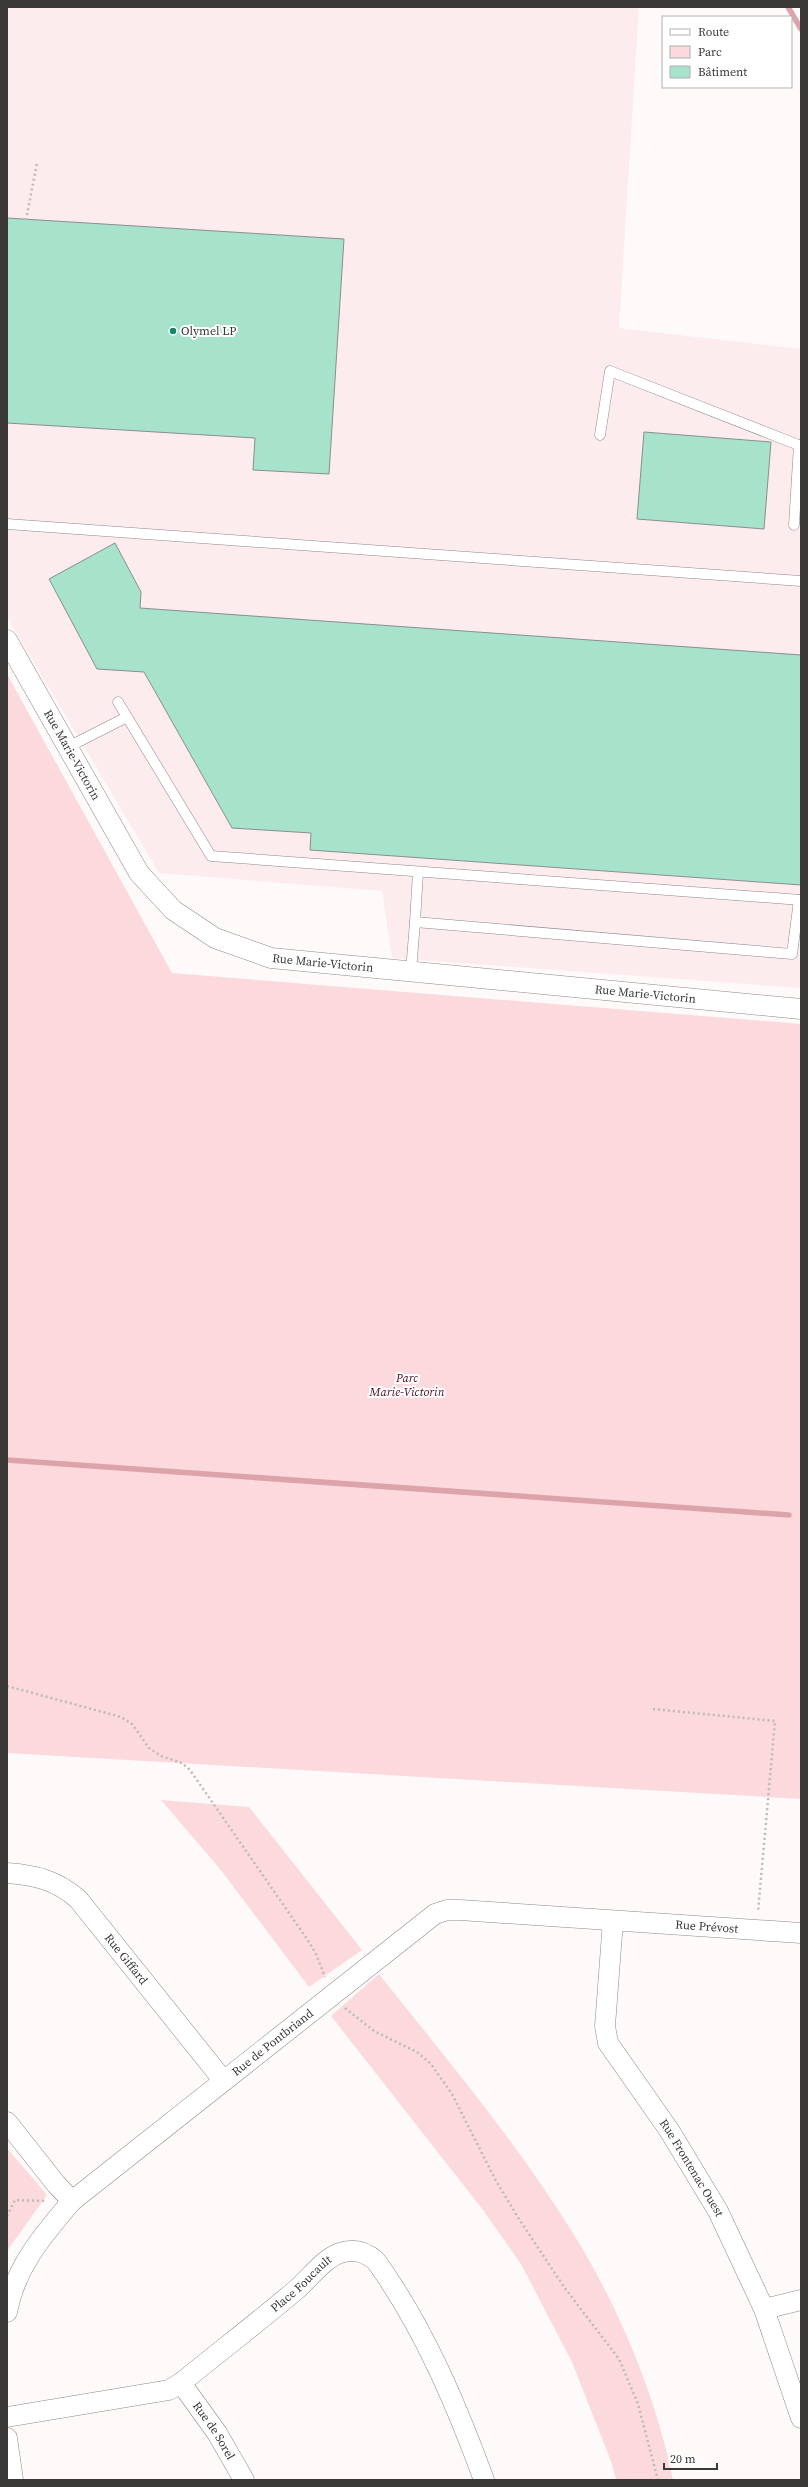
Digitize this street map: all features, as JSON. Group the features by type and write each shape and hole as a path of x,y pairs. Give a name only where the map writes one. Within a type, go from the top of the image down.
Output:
{"street":[{"name":"Rue Marie-Victorin","path":"7,640 139,873 173,910 209,934 271,958 801,1009"},
{"name":"Rue Giffard","path":"7,1873 34,1876 50,1880 78,1899 223,2080"},
{"name":"Rue de Pontbriand","path":"7,2312 10,2296 20,2272 43,2236 72,2201 424,1921 447,1910 613,1921"},
{"name":"Rue Prévost","path":"613,1921 801,1933"},
{"name":"Rue Frontenac Ouest","path":"613,1921 605,2026 608,2043 693,2167 743,2262 764,2309 801,2418"},
{"path":"7,2122 56,2184 72,2201"},
{"name":"Place Foucault","path":"7,2417 154,2394 181,2383 296,2289 331,2258 346,2251 363,2252 370,2256 381,2268 421,2336 453,2398 484,2480"},
{"path":"764,2309 801,2300"},
{"name":"Rue de Sorel","path":"181,2383 217,2433 244,2480"},
{"path":"7,2438 13,2480"}],"lane":[{"path":"600,435 610,371 800,446 794,525"},
{"path":"7,524 801,581"},
{"path":"118,702 211,856 800,900 792,954 415,922"},
{"path":"68,748 128,717"},
{"path":"411,971 418,872"}],"path":[{"path":"26,220 37,163"},
{"path":"7,1686 121,1717 132,1724 144,1742 155,1752 187,1766 313,1947 325,1977 344,2007 362,2023 423,2056 452,2094 495,2179 517,2216 564,2287 619,2359 638,2404 658,2480"},
{"path":"653,1709 775,1721 757,1930"},
{"path":"7,2216 15,2200 72,2201"}],"shaded area":[{"path":"7,7 639,7 619,328 801,349 801,988 392,958 382,891 159,873 7,617"}],"green space":[{"name":"Parc Marie-Victorin","path":"7,674 172,973 801,1024 801,1799 7,1753"},
{"path":"161,1800 249,1807 362,1950 309,1987 220,1869"},
{"path":"379,1974 503,2131 527,2164 588,2258 633,2350 656,2415 666,2448 673,2480 616,2480 612,2464 572,2362 521,2264 483,2210 331,2016"},
{"path":"7,2148 47,2195 7,2251"}],"building":[{"name":"Olymel LP","path":"7,218 344,239 329,474 253,470 255,438 7,423"},
{"path":"644,432 771,442 764,529 637,519"},
{"path":"115,543 141,592 140,608 801,655 801,885 310,850 311,833 232,828 144,672 97,669 49,579"}],"waterway":[{"path":"788,7 801,29"},
{"path":"7,1460 789,1515"}],"place":[{"name":"Olymel LP","path":"173,331"}]}
